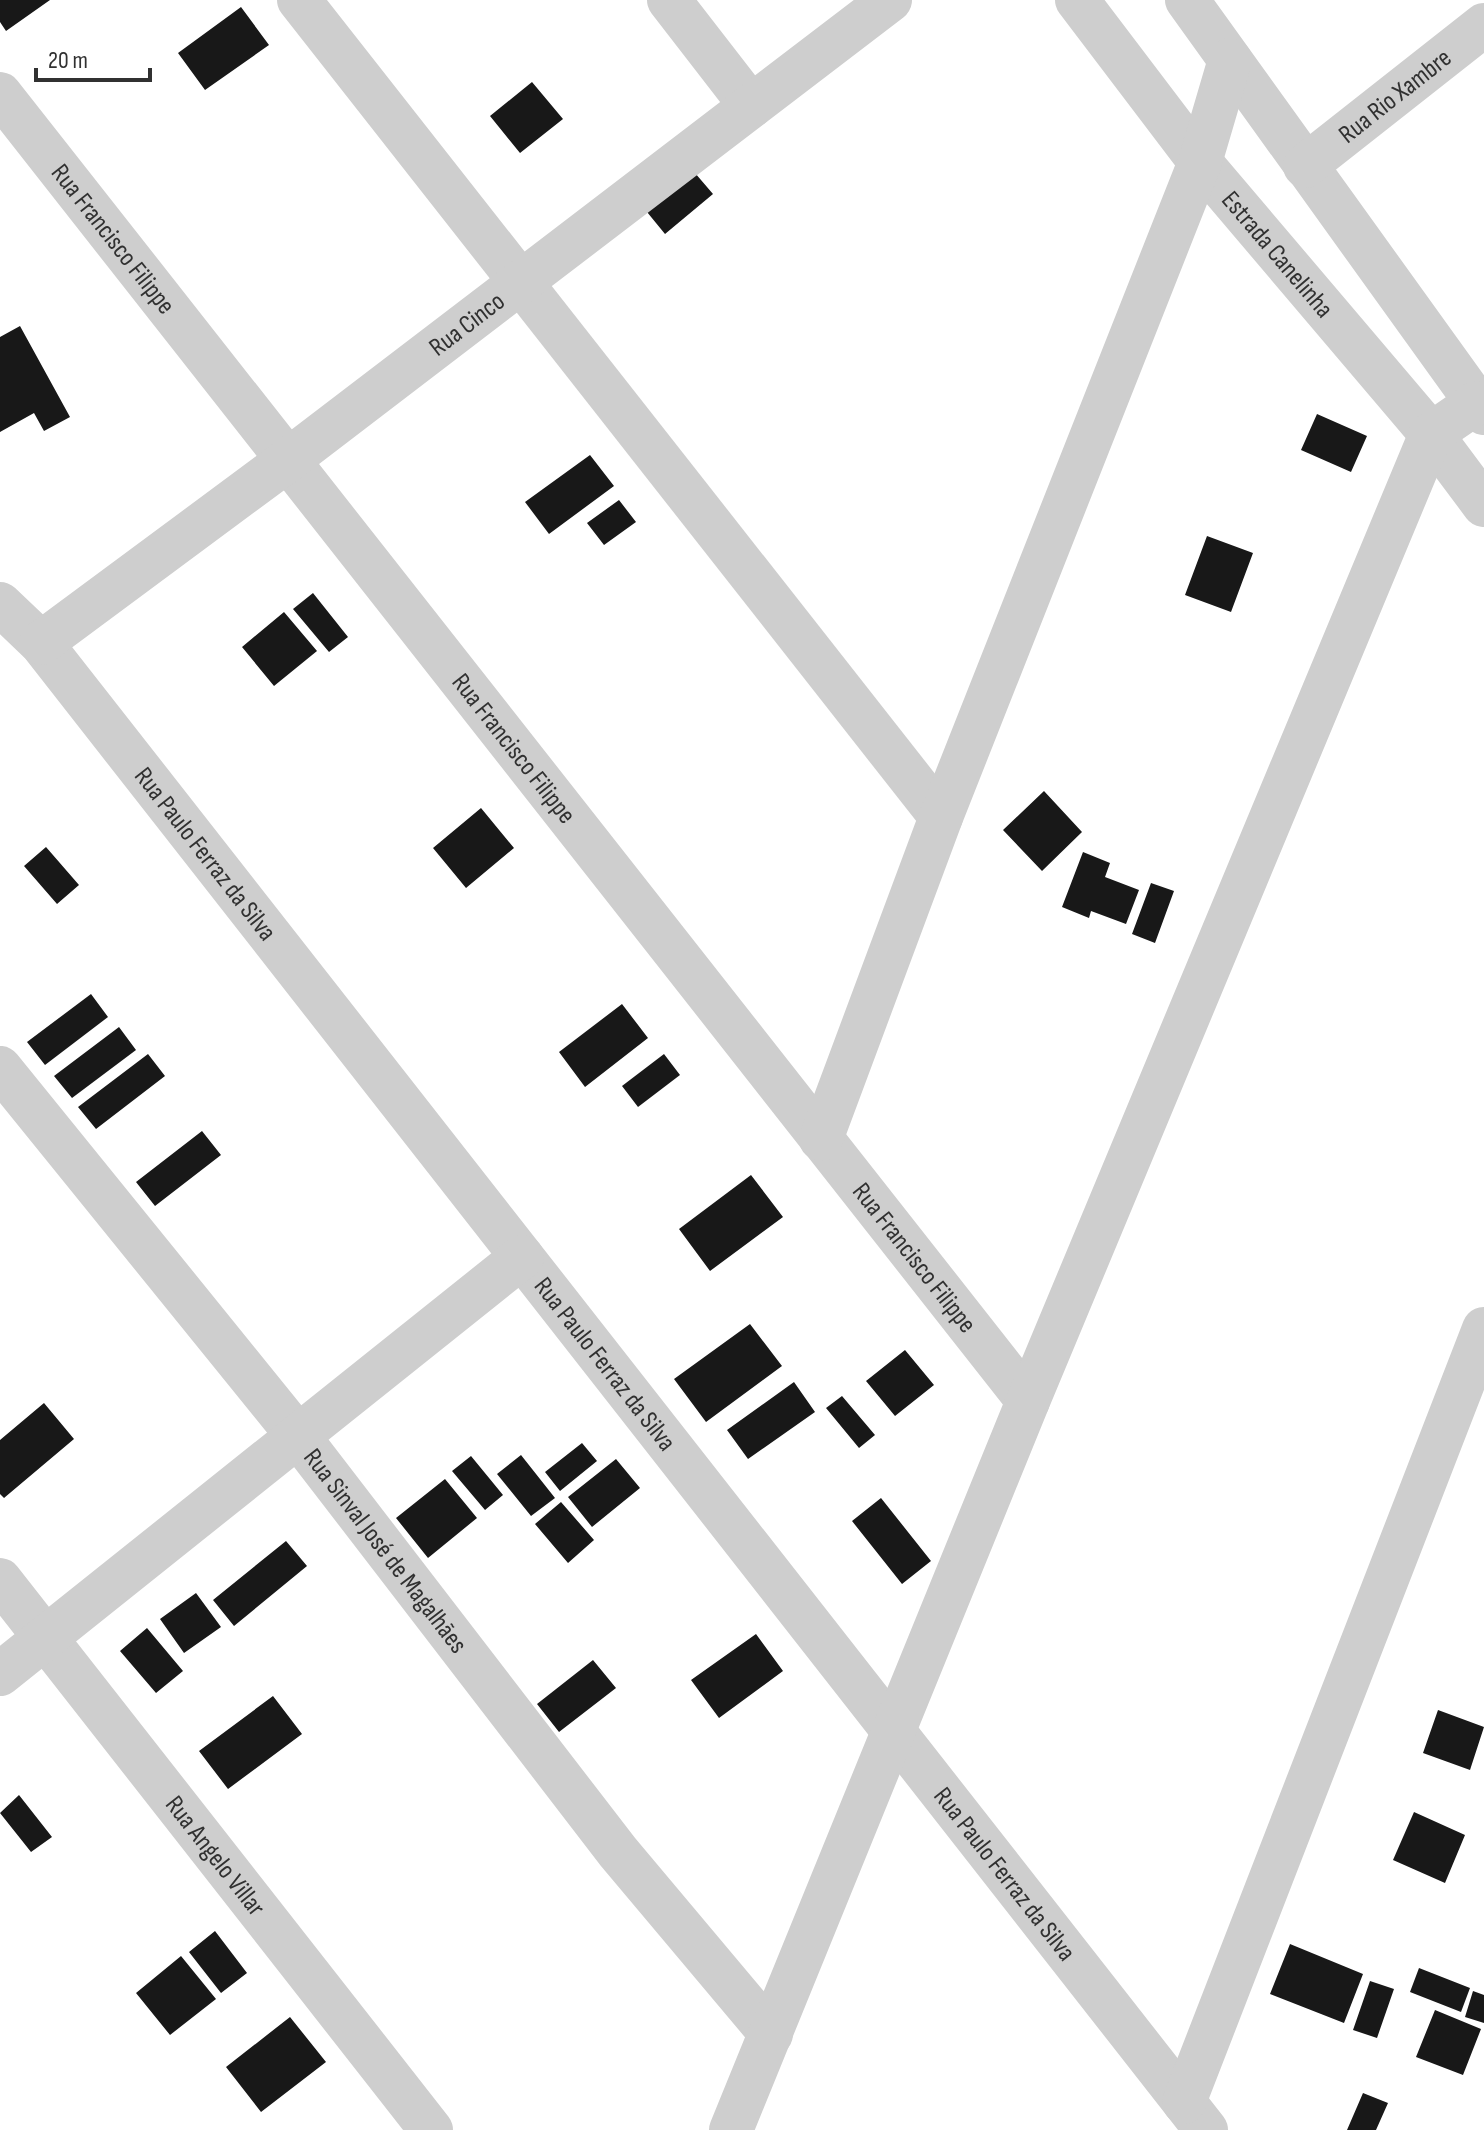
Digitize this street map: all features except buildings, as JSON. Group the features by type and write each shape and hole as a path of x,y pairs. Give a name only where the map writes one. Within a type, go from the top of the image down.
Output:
{"street":[{"path":"299,0 941,817"},
{"path":"669,0 751,106"},
{"name":"Rua Cinco","path":"41,643 288,460 890,0"},
{"name":"Estrada Canelinha","path":"1077,0 1200,162 1431,434 1484,505"},
{"path":"731,2130 895,1734 1028,1401 1431,434 1480,408 1187,0"},
{"name":"Rua Rio Xambre","path":"1305,166 1484,25"},
{"path":"821,1139 941,817 1200,162 1230,60"},
{"name":"Rua Francisco Filippe","path":"0,94 1028,1401"},
{"name":"Rua Paulo Ferraz da Silva","path":"0,604 41,643 1195,2116"},
{"name":"Rua Sinval José de Magalhães","path":"0,1068 298,1436 618,1852 771,2034"},
{"path":"0,1674 522,1257"},
{"path":"1195,2116 1484,1329"},
{"name":"Rua Angelo Villar","path":"0,1580 431,2130"}]}
